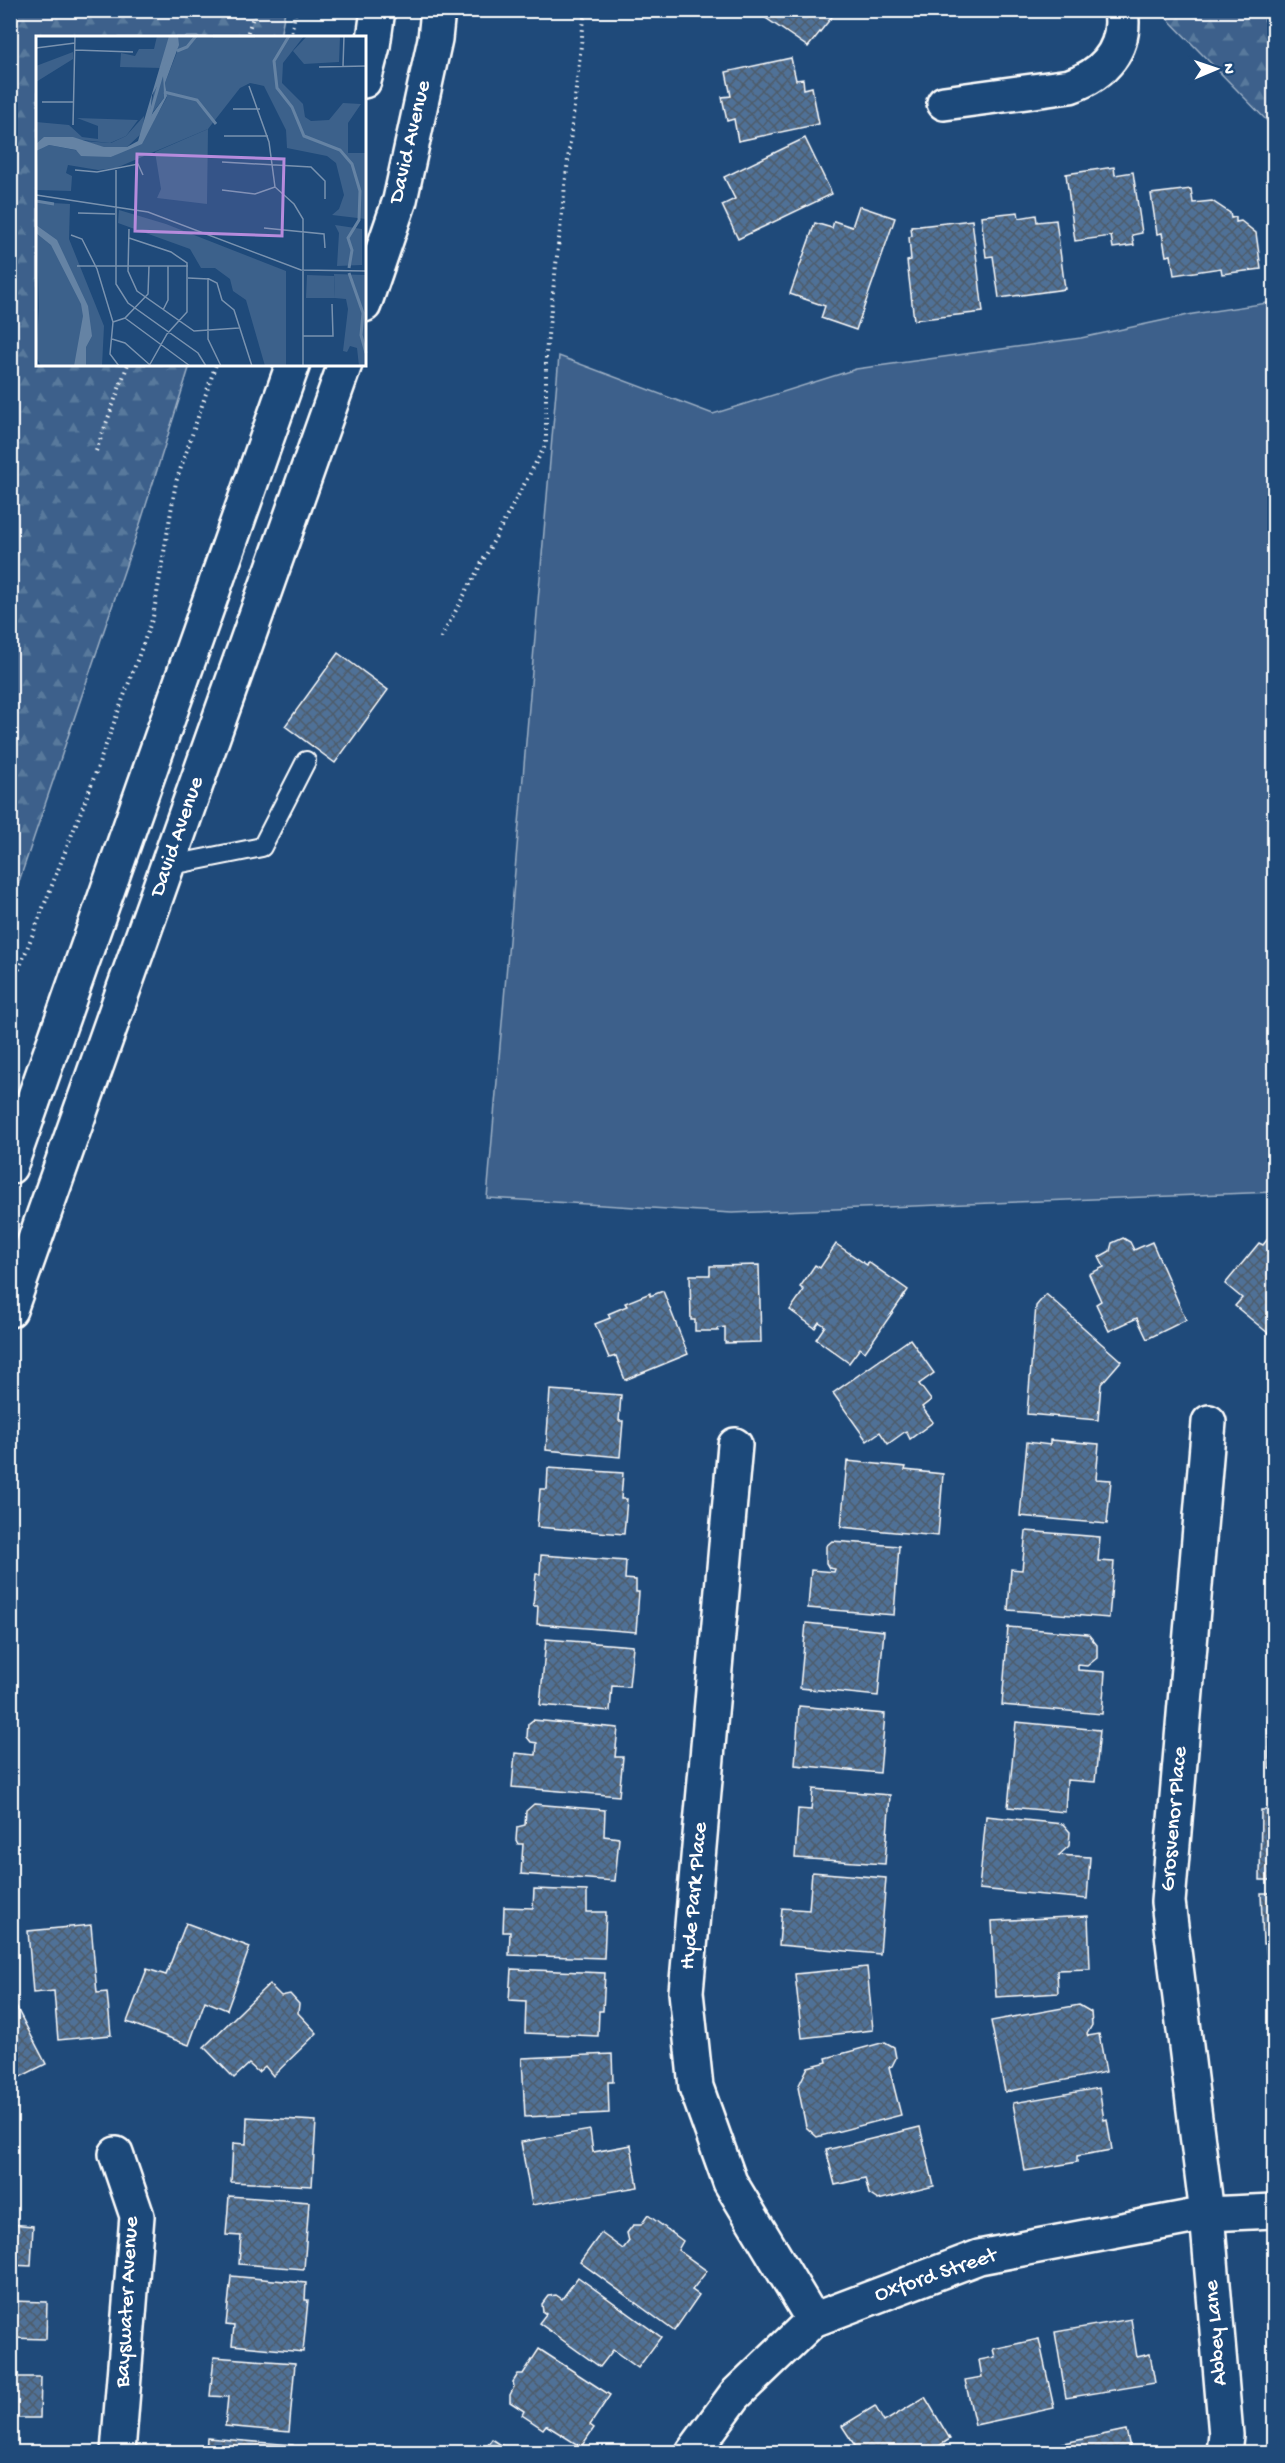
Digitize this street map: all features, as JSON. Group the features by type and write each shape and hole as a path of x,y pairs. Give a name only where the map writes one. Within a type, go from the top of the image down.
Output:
{"street":[{"path":"366,73 373,46 378,10"},
{"name":"David Avenue","path":"366,299 400,200 435,39 438,10"},
{"path":"944,103 1070,86 1086,81 1099,73 1114,53 1119,39 1121,10"},
{"path":"10,1167 292,366"},
{"name":"David Avenue","path":"10,1310 344,366"},
{"name":"Grosvenor Place","path":"1207,2214 1168,1902 1209,1422"},
{"name":"Hyde Park Place","path":"735,1445 686,1992 696,2087 730,2182 813,2320"},
{"name":"Bayswater Avenue","path":"117,2154 137,2216 118,2452"},
{"name":"Oxford Street","path":"693,2452 735,2395 813,2320 979,2257 1207,2214 1275,2211"},
{"name":"Abbey Lane","path":"1207,2214 1226,2435 1224,2452"}],"lane":[{"path":"167,866 262,847 306,761"}],"path":[{"path":"247,36 254,14 253,10"},
{"path":"290,36 296,10"},
{"path":"441,638 546,444 546,353 585,10"},
{"path":"1257,10 1275,28"},
{"path":"96,451 127,366"},
{"path":"10,992 89,791 153,617 176,482 215,366"}],"green space":[{"path":"11,10 285,11 280,36 36,36 36,366 190,366 141,521 11,905"},
{"path":"1160,11 1274,11 1274,128"},
{"path":"1274,302 1274,1192 732,1213 487,1198 559,356 713,414 856,369 1081,338 1193,314"}],"building":[{"path":"754,10 833,10 835,13 808,47"},
{"path":"971,10 995,10 972,14"},
{"path":"791,58 796,80 803,79 804,89 812,87 819,124 738,141 734,119 727,121 722,97 731,96 726,72"},
{"path":"805,138 832,194 738,239 722,205 735,199 724,177"},
{"path":"1114,167 1115,175 1133,172 1142,233 1132,235 1134,245 1113,248 1111,236 1075,241 1066,174"},
{"path":"1191,189 1193,203 1212,201 1230,213 1231,218 1236,217 1236,222 1241,221 1256,233 1261,269 1222,274 1221,268 1174,275 1171,255 1166,256 1162,233 1157,234 1151,194"},
{"path":"859,206 895,218 856,330 821,318 825,306 790,294 815,223 832,228 834,221 852,227"},
{"path":"1018,212 1019,218 1036,215 1037,222 1056,220 1065,289 999,298 993,256 986,257 981,216"},
{"path":"972,220 983,312 914,320 907,261 911,260 909,237 912,236 911,227"},
{"path":"338,653 388,690 335,763 285,726"},
{"path":"1274,1231 1274,1338 1235,1306 1242,1298 1225,1284 1259,1243 1263,1245"},
{"path":"1123,1238 1130,1242 1134,1250 1152,1242 1186,1320 1147,1339 1137,1318 1109,1331 1096,1304 1101,1301 1089,1274 1104,1267 1099,1257 1110,1251 1112,1243"},
{"path":"836,1244 867,1265 868,1262 908,1290 865,1352 860,1348 849,1363 816,1339 825,1326 819,1322 815,1328 790,1310 804,1290 800,1287 815,1265 820,1268"},
{"path":"759,1265 761,1342 725,1343 725,1327 718,1328 718,1331 695,1331 695,1320 691,1320 690,1275 710,1275 710,1266"},
{"path":"663,1291 688,1354 625,1380 616,1356 609,1358 595,1324 610,1318 608,1314 627,1306 625,1303 650,1293 650,1296"},
{"path":"1046,1294 1121,1361 1101,1384 1098,1420 1027,1414 1036,1306"},
{"path":"910,1339 934,1373 919,1384 931,1400 922,1407 933,1422 910,1439 906,1431 888,1444 880,1432 867,1441 833,1393"},
{"path":"550,1390 621,1395 619,1421 623,1421 620,1457 546,1450"},
{"path":"1050,1440 1099,1444 1096,1479 1111,1480 1107,1524 1020,1516 1027,1442 1050,1445"},
{"path":"847,1461 906,1467 905,1470 943,1474 938,1536 841,1527"},
{"path":"548,1468 623,1473 621,1499 627,1499 624,1534 537,1527 540,1489 547,1489"},
{"path":"1026,1531 1100,1537 1098,1561 1114,1562 1109,1618 1008,1610 1011,1569 1022,1570"},
{"path":"832,1541 899,1546 894,1615 808,1608 811,1570 834,1572 835,1569 829,1568 826,1563 826,1546"},
{"path":"541,1555 626,1561 625,1579 636,1580 636,1592 639,1592 636,1632 537,1624 538,1606 533,1606 536,1574 540,1574"},
{"path":"806,1623 884,1631 878,1696 800,1688"},
{"path":"1008,1627 1088,1634 1097,1645 1097,1658 1087,1666 1078,1665 1078,1670 1105,1672 1102,1714 1002,1705"},
{"path":"546,1639 633,1646 629,1687 612,1686 610,1711 540,1705"},
{"path":"1274,1642 1274,1702 1272,1643"},
{"path":"799,1706 885,1714 880,1773 795,1765"},
{"path":"533,1720 618,1728 615,1757 623,1757 619,1796 512,1787 515,1753 536,1755 537,1743 531,1742 527,1737 528,1724"},
{"path":"1268,1721 1274,1721 1274,1769 1269,1769"},
{"path":"1016,1722 1100,1730 1095,1782 1067,1780 1065,1812 1008,1807"},
{"path":"813,1789 890,1795 885,1864 795,1858 798,1809 811,1810"},
{"path":"534,1804 605,1810 604,1836 619,1838 615,1881 521,1874 523,1844 518,1844 516,1840 517,1827 525,1825 526,1811"},
{"path":"1274,1806 1274,1880 1260,1880 1261,1810 1267,1810"},
{"path":"986,1816 1063,1824 1070,1832 1069,1846 1059,1855 1090,1857 1087,1899 979,1889"},
{"path":"812,1872 886,1878 880,1954 779,1945 782,1908 809,1910"},
{"path":"534,1889 587,1891 587,1912 606,1912 604,1958 509,1955 510,1932 503,1932 504,1907 533,1908"},
{"path":"1261,1893 1274,1893 1274,1960 1267,1960 1266,1944 1263,1944"},
{"path":"1088,1916 1090,1969 1057,1970 1058,1993 996,1997 992,1921"},
{"path":"186,1923 250,1947 227,2010 205,2001 189,2045 127,2022 147,1969 166,1975"},
{"path":"91,1925 97,1993 107,1992 111,2035 58,2040 54,1991 33,1993 28,1931"},
{"path":"867,1967 873,2030 802,2038 795,1974"},
{"path":"511,1969 605,1973 603,2011 599,2011 598,2036 525,2033 526,2001 509,2000"},
{"path":"269,1984 281,1996 290,1994 299,2004 298,2013 317,2033 273,2076 265,2066 258,2072 249,2064 234,2078 204,2047"},
{"path":"10,1995 46,2064 10,2082"},
{"path":"1079,2005 1091,2012 1092,2025 1087,2034 1088,2036 1099,2034 1106,2072 1005,2092 991,2021"},
{"path":"885,2042 894,2047 896,2058 889,2067 901,2115 817,2137 806,2127 798,2087 808,2067 827,2062 826,2058"},
{"path":"612,2054 613,2082 608,2082 609,2113 525,2117 522,2058"},
{"path":"1099,2088 1112,2150 1077,2156 1077,2162 1025,2171 1013,2103"},
{"path":"247,2117 316,2121 312,2186 231,2182 233,2143 246,2144"},
{"path":"920,2127 934,2186 878,2200 869,2194 865,2178 835,2185 826,2150"},
{"path":"590,2130 593,2152 631,2145 638,2187 532,2205 521,2142"},
{"path":"229,2196 309,2202 304,2269 239,2264 241,2236 226,2235"},
{"path":"648,2215 683,2241 678,2250 707,2271 692,2290 699,2295 674,2331 580,2262 601,2233 623,2249 629,2241 627,2233 633,2225 641,2225"},
{"path":"10,2224 33,2226 31,2266 10,2265"},
{"path":"231,2276 306,2283 305,2300 308,2300 303,2352 232,2345 234,2326 226,2325"},
{"path":"578,2277 661,2337 638,2368 613,2350 600,2367 539,2323 546,2314 543,2312 542,2304 548,2296 556,2295 562,2299"},
{"path":"10,2301 47,2302 46,2339 10,2338"},
{"path":"1131,2319 1137,2357 1150,2354 1155,2383 1066,2398 1055,2332"},
{"path":"1039,2339 1054,2408 975,2425 965,2380 982,2377 979,2360 995,2357 993,2349"},
{"path":"539,2349 610,2395 590,2425 594,2428 581,2447 546,2425 543,2429 522,2415 524,2411 510,2402 513,2382 518,2374 523,2374"},
{"path":"214,2357 295,2363 289,2432 225,2426 228,2397 210,2396"},
{"path":"10,2377 41,2377 40,2418 10,2418"},
{"path":"925,2397 950,2439 932,2452 859,2452 842,2426 875,2406 884,2422"},
{"path":"1126,2430 1131,2452 1032,2452 1031,2450"},
{"path":"207,2438 293,2445 292,2452 206,2452"},
{"path":"492,2439 512,2452 483,2452"},
{"path":"531,2445 542,2452 527,2452"}]}
